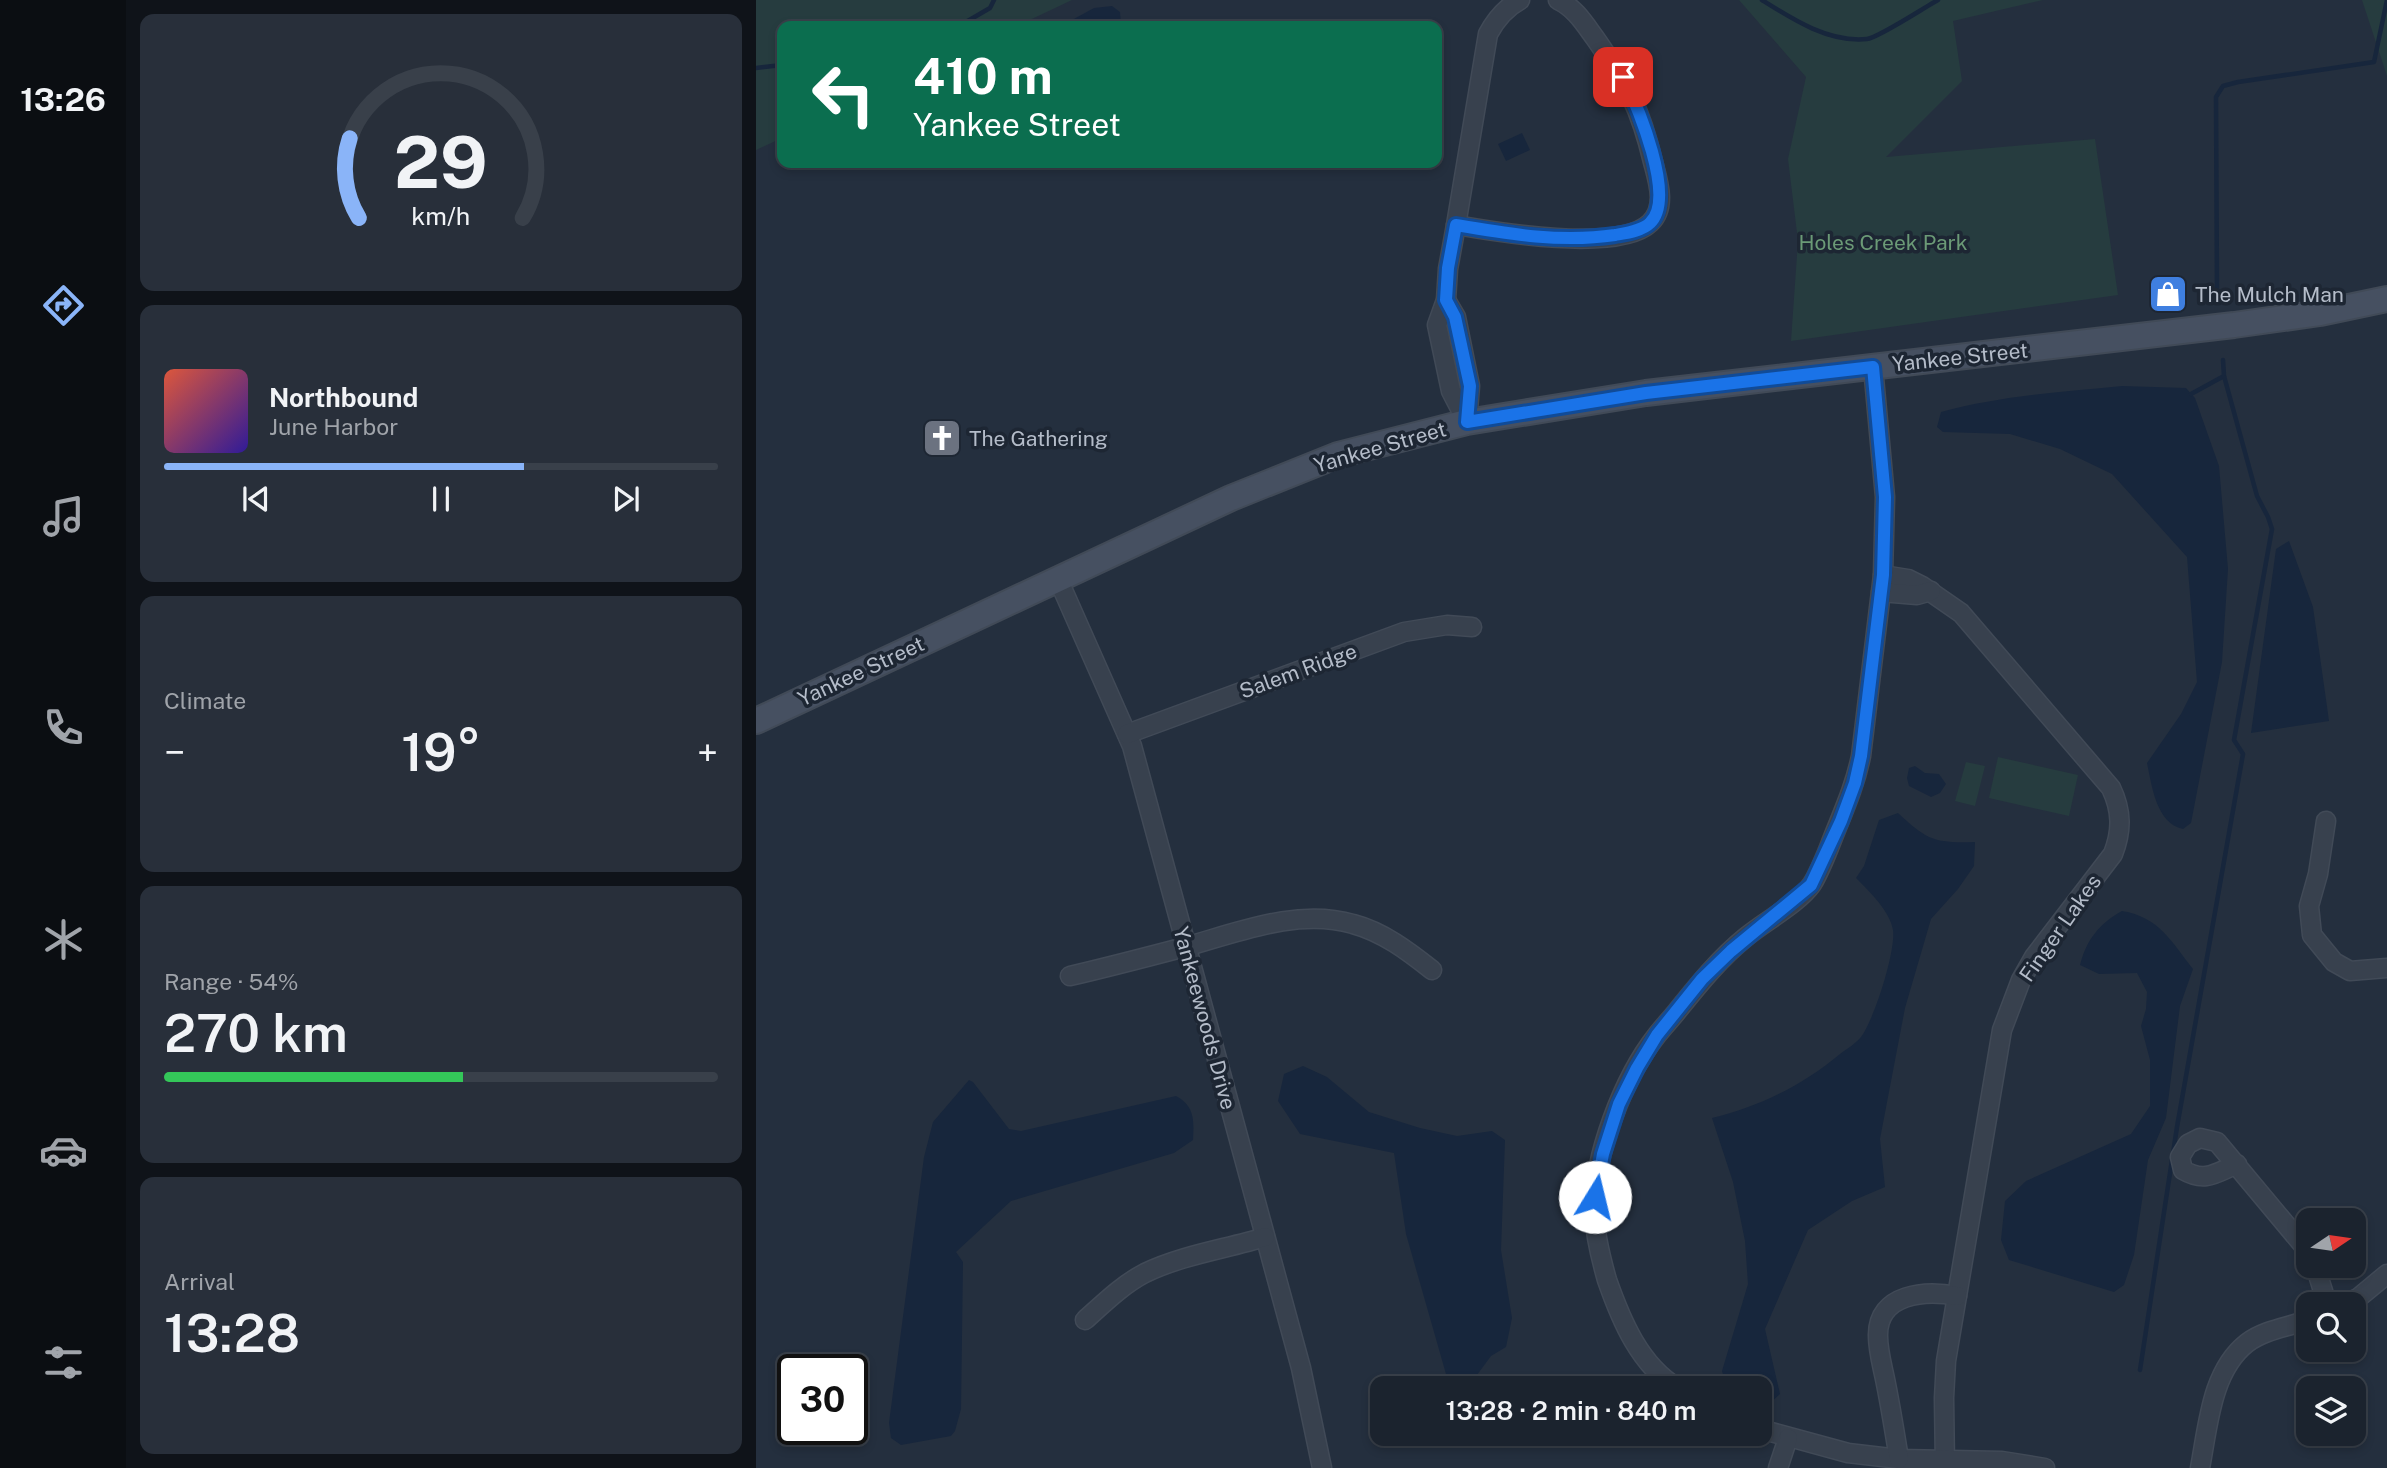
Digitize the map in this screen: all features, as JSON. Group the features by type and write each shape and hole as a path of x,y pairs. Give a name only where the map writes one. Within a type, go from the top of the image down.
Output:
{"street":[{"path":"1467,422 1470,386 1455,317 1446,300 1448,268 1488,34 1494,22 1506,9 1520,0"},
{"path":"1456,225 1556,239 1584,239 1635,231 1649,225 1657,212 1660,201 1659,186 1644,125 1634,98 1623,77 1582,20 1573,9 1558,0"},
{"name":"Yankee Street","path":"756,721 1231,498 1338,455 1467,422 1646,393 2234,325 2320,313 2387,299"},
{"path":"1663,1376 1643,1355 1615,1302 1605,1273 1594,1213 1596,1181 1619,1104 1657,1035 1702,979 1737,945 1779,914 1811,885 1841,821 1855,783 1861,756 1882,583 1885,497 1873,367"},
{"name":"Yankeewoods Drive","path":"1058,579 1127,734 1301,1368 1322,1468"},
{"name":"Finger Lakes","path":"1882,583 1908,579 1931,591 1961,613 2111,788 2120,814 2118,842 2113,854 2034,957 2010,1004 2002,1030 1946,1361 1945,1464"},
{"name":"Salem Ridge","path":"1127,734 1404,632 1447,625 1472,627"},
{"path":"2326,821 2318,874 2309,906 2312,935 2334,962 2350,971 2387,968"},
{"path":"1070,976 1291,920 1334,920 1354,924 1381,934 1432,970"},
{"path":"2237,1164 2296,1236"},
{"path":"1085,1320 1118,1291 1147,1272 1166,1264 1265,1237"},
{"path":"2365,1292 2387,1274"},
{"path":"1899,1459 1878,1338 1882,1317 1896,1301 1908,1296 1938,1292 1957,1296"},
{"path":"2200,1468 2219,1381 2232,1361 2247,1343 2296,1324"},
{"path":"1772,1433 1848,1453 1945,1464 2002,1461 2045,1468"},
{"path":"1779,1468 1788,1438"}],"green space":[{"path":"756,0 1072,0 1028,21 777,21 777,140 756,150"},
{"name":"Holes Creek Park","path":"1739,0 2043,0 1953,21 1962,81 1886,157 2095,139 2118,295 1791,341 1798,241 1788,159 1806,77"},
{"path":"2362,0 2387,0 2387,76"},
{"path":"1998,757 2078,775 2069,816 1989,798"},
{"path":"1966,762 1985,766 1975,806 1955,801"}],"water":[{"path":"1112,6 1120,12 1121,21 1070,21 1094,8"},
{"path":"1522,133 1530,150 1506,161 1498,144"},
{"path":"2122,386 2186,388 2195,398 2219,466 2228,569 2222,662 2191,823 2183,829 2174,825 2161,812 2153,792 2147,763 2181,714 2197,682 2187,557 2112,474 2060,449 2010,434 1943,432 1937,427 1941,412 1963,407 2031,395"},
{"path":"2289,541 2313,607 2329,721 2251,733 2276,549"},
{"path":"1915,766 1925,773 1939,774 1946,784 1940,793 1931,797 1909,786 1909,768"},
{"path":"1898,813 1925,835 1941,841 1975,842 1974,866 1931,919 1905,1008 1880,1139 1885,1187 1852,1201 1808,1230 1765,1329 1780,1394 1772,1401 1772,1376 1723,1376 1722,1371 1748,1284 1745,1241 1733,1182 1712,1118 1747,1108 1796,1085 1861,1037 1883,985 1893,940 1891,923 1883,909 1856,878 1864,866 1879,820"},
{"path":"2122,911 2135,914 2155,925 2171,940 2193,969 2180,1006 2166,1118 2148,1160 2134,1255 2124,1285 2114,1292 2009,1260 2001,1240 2005,1201 2026,1181 2131,1134 2150,1106 2150,1060 2141,1026 2147,992 2137,973 2099,974 2080,965 2095,933"},
{"path":"1303,1066 1327,1077 1369,1112 1457,1136 1492,1131 1505,1140 1501,1250 1512,1318 1506,1347 1491,1356 1477,1376 1447,1376 1406,1234 1394,1153 1300,1134 1278,1101 1284,1074"},
{"path":"969,1080 1009,1129 1021,1131 1176,1096 1190,1109 1193,1140 1174,1153 1011,1201 956,1252 963,1262 961,1409 955,1431 951,1436 901,1445 891,1438 889,1423 924,1157 933,1122"}],"waterway":[{"path":"968,21 990,8 994,0"},
{"path":"1762,0 1812,28 1853,39 1873,37 1938,0"},
{"path":"2217,293 2216,97 2223,86 2238,82 2374,62 2387,0"},
{"path":"756,68 777,66"},
{"path":"2140,1370 2177,1127 2243,754 2234,740 2272,529 2257,496 2224,376 2223,360"},
{"path":"2191,394 2224,376"}],"place":[{"name":"The Mulch Man","path":"2168,294"},
{"name":"The Gathering","path":"942,438"}],"route":[{"path":"1595,1197 1596,1181 1619,1104 1657,1035 1702,979 1746,937 1779,914 1811,885 1841,821 1855,783 1861,756 1883,575 1885,497 1873,367 1646,393 1467,422 1470,386 1455,317 1446,300 1448,268 1456,225 1574,240 1622,234 1649,225 1660,201 1659,186 1644,125 1623,77"}]}
